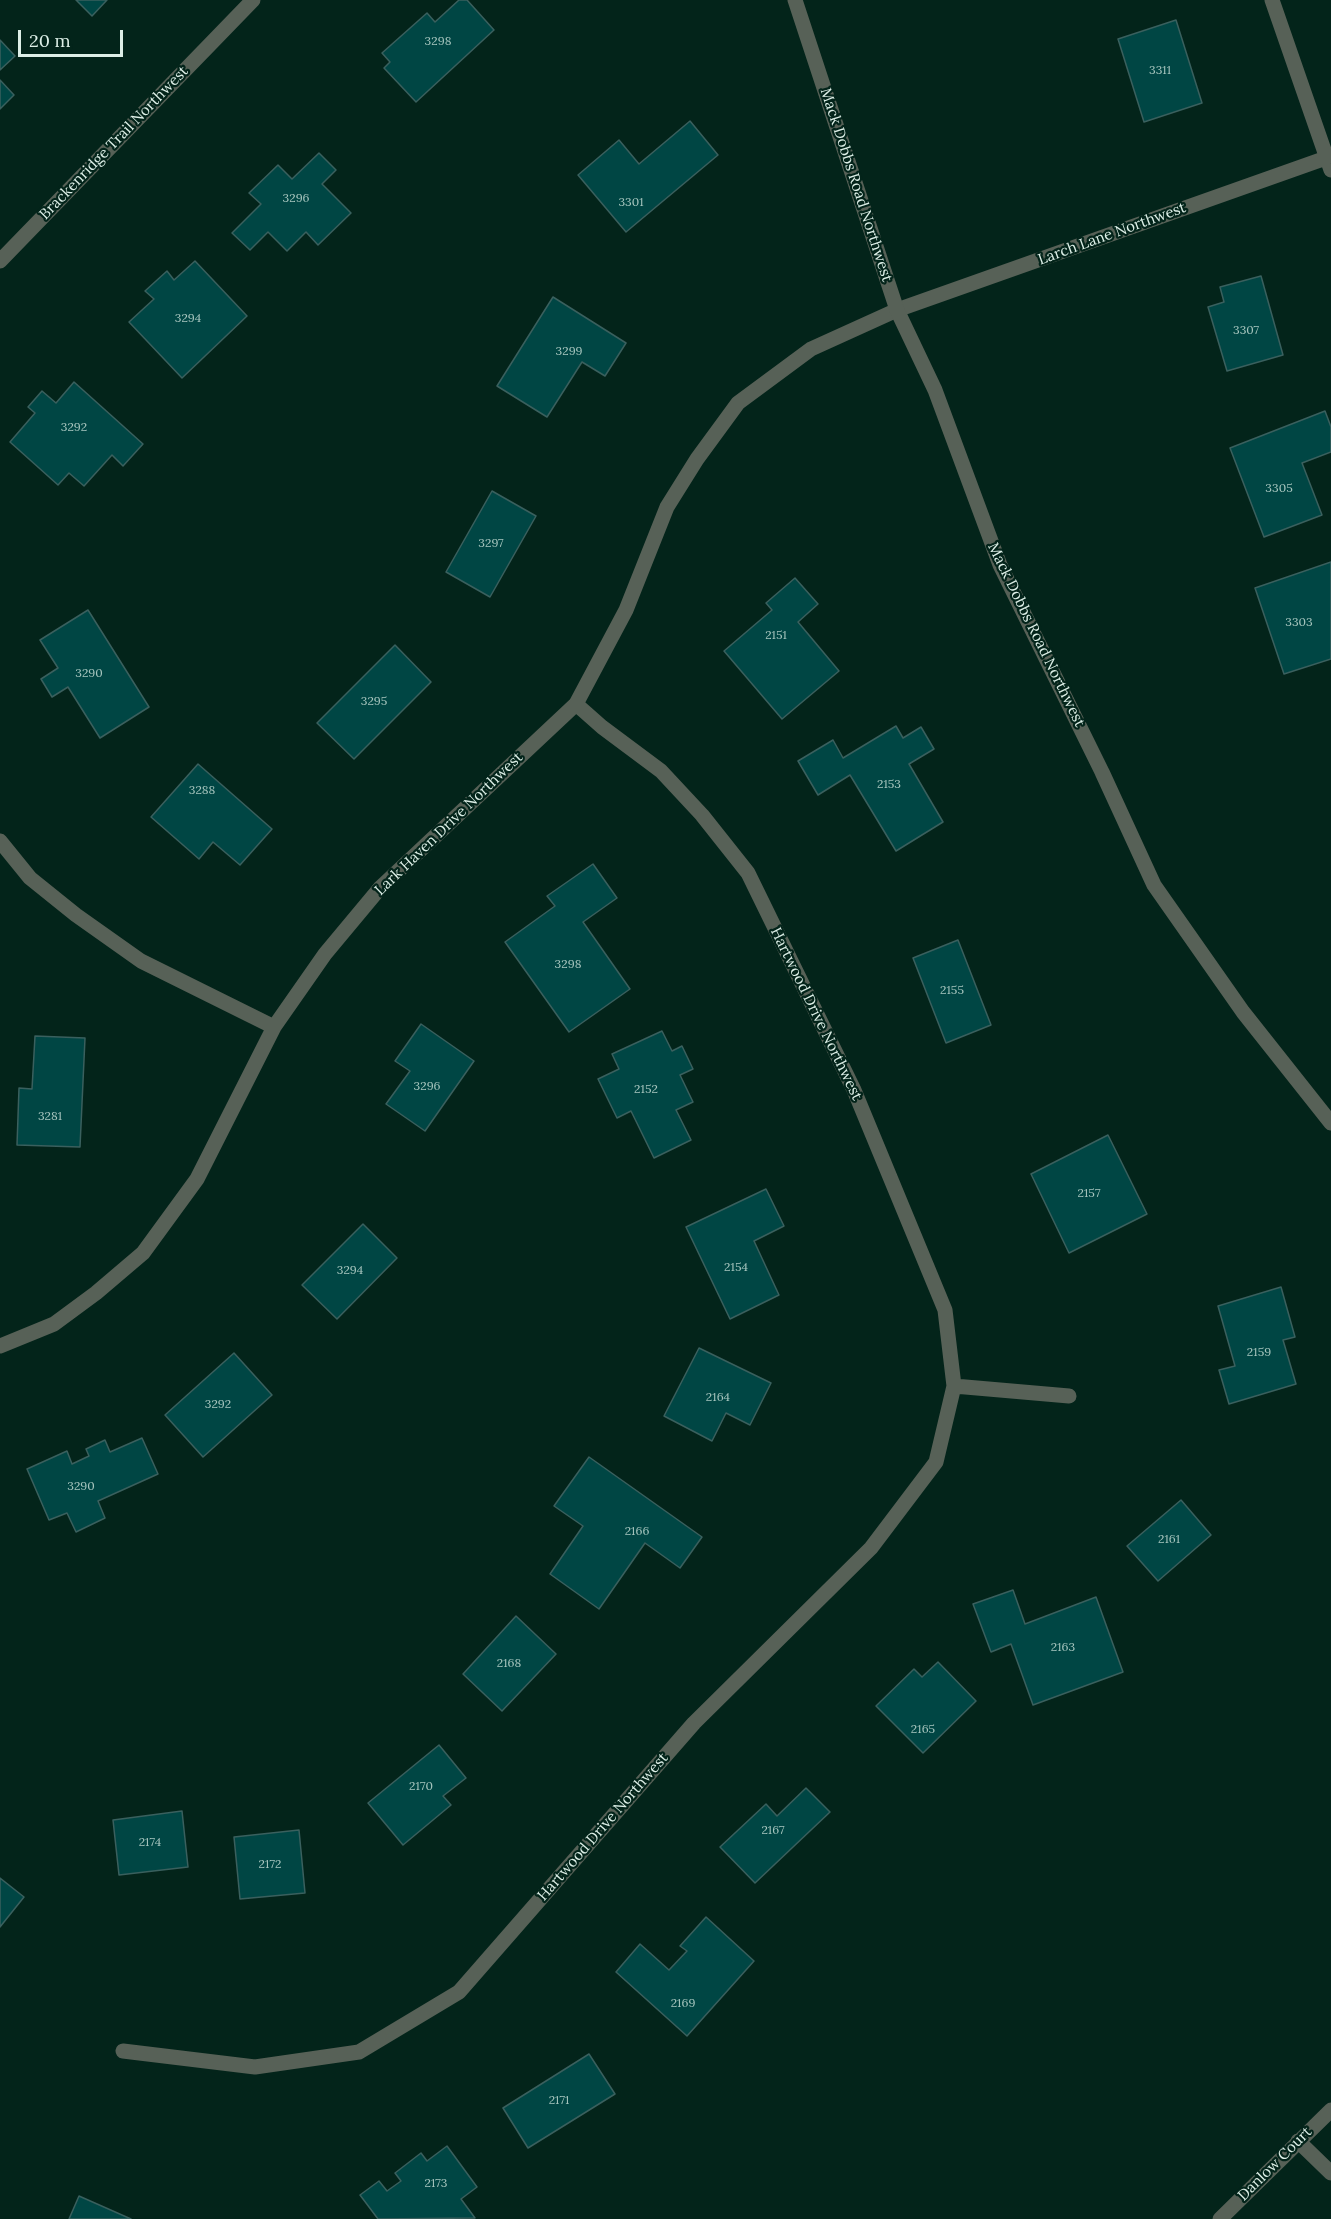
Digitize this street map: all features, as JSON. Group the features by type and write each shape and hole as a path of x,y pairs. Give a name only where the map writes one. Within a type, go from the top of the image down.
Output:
{"street":[{"name":"Brackenridge Trail Northwest","path":"0,261 253,0"},
{"name":"Mack Dobbs Road Northwest","path":"795,0 897,310 935,390 1000,566 1102,772 1154,885 1243,1012 1331,1123"},
{"path":"1272,0 1328,164"},
{"name":"Larch Lane Northwest","path":"897,310 1328,164"},
{"name":"Lark Haven Drive Northwest","path":"0,1346 54,1324 96,1293 143,1253 197,1179 274,1027 325,954 380,888 576,704 626,610 666,507 697,459 738,404 811,349 897,310"},
{"name":"Hartwood Drive Northwest","path":"123,2051 255,2067 359,2052 459,1992 694,1723 871,1548 936,1462 954,1386 945,1310 854,1089 748,873 702,815 661,771 602,727 576,704"},
{"path":"0,842 30,878 76,915 141,961 274,1027"},
{"path":"954,1386 1069,1396"},
{"name":"Danlow Court","path":"1220,2219 1331,2110"},
{"path":"1298,2140 1331,2173"}],"building":[{"path":"76,0 107,0 92,16"},
{"path":"459,0 467,0 494,30 416,102 384,68 390,62 382,53 427,13 435,22"},
{"path":"1176,20 1202,103 1144,122 1118,39"},
{"path":"0,40 15,56 0,70"},
{"path":"0,80 14,95 0,109"},
{"path":"690,121 718,155 626,232 578,175 619,140 639,164"},
{"path":"319,153 336,170 322,184 351,213 318,245 306,232 287,251 268,232 250,250 232,233 261,204 249,193 278,165 292,179"},
{"path":"195,261 247,316 182,378 129,322 154,299 145,291 167,271 174,280"},
{"path":"1261,276 1283,355 1227,371 1208,307 1224,302 1220,287"},
{"path":"553,297 626,343 605,376 582,362 547,417 497,386"},
{"path":"74,382 143,444 123,466 112,455 84,486 69,473 58,485 10,442 35,413 28,407 42,391 56,403"},
{"path":"1325,411 1331,427 1331,452 1302,463 1322,515 1264,537 1230,448"},
{"path":"492,491 536,516 490,597 446,572"},
{"path":"1331,562 1331,659 1284,674 1255,588"},
{"path":"795,578 818,604 798,622 839,671 782,719 724,651 772,610 766,603"},
{"path":"88,610 149,707 100,738 68,687 52,697 41,679 58,668 40,640"},
{"path":"395,645 431,682 354,759 317,723"},
{"path":"896,726 903,738 921,727 934,749 909,764 943,822 896,851 850,775 818,795 798,761 833,740 843,758"},
{"path":"198,764 272,829 240,865 213,842 199,859 151,817"},
{"path":"593,864 617,898 583,922 630,989 569,1032 505,942 555,906 547,896"},
{"path":"958,940 991,1025 946,1043 913,958"},
{"path":"421,1024 474,1061 425,1131 386,1104 410,1071 395,1061"},
{"path":"662,1031 672,1051 682,1046 693,1069 680,1075 693,1102 676,1110 691,1140 654,1158 631,1111 617,1118 598,1079 619,1069 612,1054"},
{"path":"35,1036 85,1038 80,1147 17,1145 19,1088 32,1089"},
{"path":"1108,1135 1147,1214 1069,1253 1031,1174"},
{"path":"766,1189 784,1226 754,1241 779,1295 730,1319 686,1227"},
{"path":"363,1224 397,1258 337,1319 302,1285"},
{"path":"1281,1287 1295,1337 1283,1340 1296,1384 1229,1404 1219,1370 1235,1366 1218,1306"},
{"path":"699,1348 771,1383 750,1425 726,1413 712,1441 664,1416"},
{"path":"234,1353 272,1395 203,1457 165,1415"},
{"path":"142,1438 158,1474 98,1501 105,1518 76,1532 67,1513 49,1520 27,1469 67,1451 72,1464 89,1456 86,1449 105,1440 110,1452"},
{"path":"589,1457 702,1537 680,1568 645,1543 599,1609 550,1574 583,1526 554,1506"},
{"path":"1181,1500 1211,1535 1158,1581 1127,1546"},
{"path":"1013,1590 1025,1624 1096,1597 1123,1672 1033,1705 1011,1644 991,1652 973,1604"},
{"path":"516,1616 556,1654 502,1711 463,1674"},
{"path":"938,1662 976,1701 923,1753 876,1706 914,1669 922,1677"},
{"path":"439,1745 466,1778 443,1796 451,1805 403,1845 368,1803"},
{"path":"806,1788 830,1812 755,1883 720,1847 766,1804 777,1816"},
{"path":"182,1811 188,1867 119,1875 113,1820"},
{"path":"299,1830 305,1893 240,1899 234,1837"},
{"path":"0,1878 24,1897 0,1927"},
{"path":"706,1917 754,1961 687,2036 616,1972 640,1944 669,1970 687,1951 680,1946"},
{"path":"589,2054 615,2094 528,2148 503,2108"},
{"path":"447,2146 477,2187 461,2199 475,2218 378,2219 360,2195 379,2181 387,2191 401,2181 395,2173 421,2153 427,2161"},
{"path":"79,2196 131,2219 69,2219"}]}
